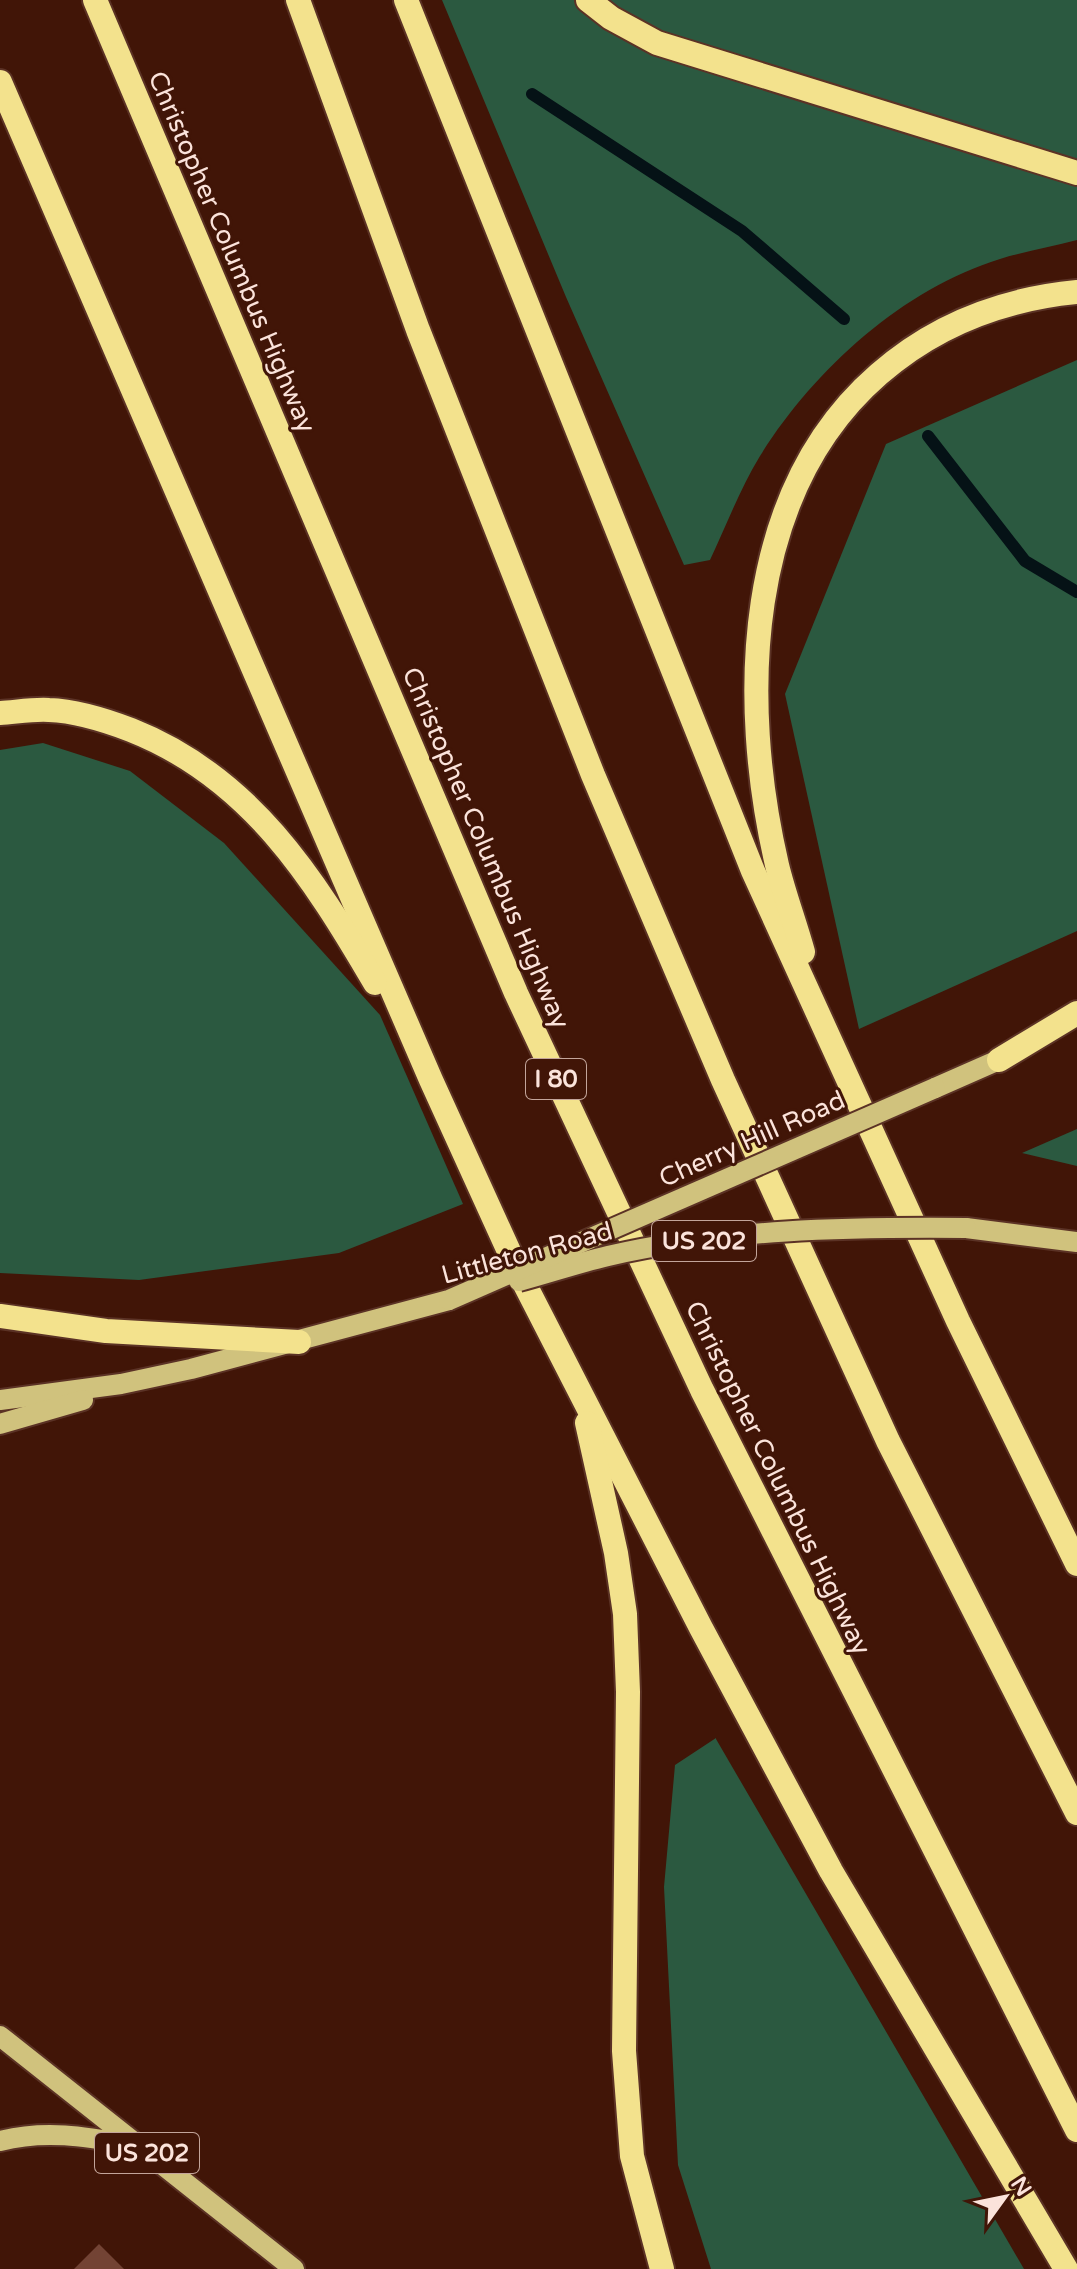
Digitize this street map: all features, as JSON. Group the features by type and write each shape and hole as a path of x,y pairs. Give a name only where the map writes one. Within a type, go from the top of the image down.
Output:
{"highway":[{"name":"Christopher Columbus Highway","path":"95,0 516,993 702,1390 1077,2130"},
{"path":"298,0 471,463 593,775 698,1022 888,1441 1077,1813"},
{"path":"406,0 753,871 958,1321 1077,1564"},
{"path":"588,0 611,18 657,43 1077,173"},
{"path":"0,82 431,1080 517,1269 701,1628 831,1871 1066,2269"},
{"path":"832,1046 777,865 763,775 759,631 764,591 784,516 798,479 824,432 858,392 898,358 943,329 991,308 1043,295 1077,292"},
{"path":"0,713 50,710 101,719 197,764 239,795 276,833 324,896 431,1080"},
{"path":"999,1060 1077,1013"},
{"path":"0,1316 106,1331 299,1342"},
{"path":"580,1390 616,1553 625,1614 628,1692 624,2051 632,2156 662,2269"}],"main road":[{"name":"Cherry Hill Road","path":"449,1300 1077,1028"},
{"name":"Littleton Road","path":"0,1400 121,1384 191,1369 610,1256 715,1240 847,1227 966,1228 1077,1242"},
{"path":"0,1424 191,1369"},
{"name":"US 202","path":"0,2036 294,2269"},
{"path":"0,2141 24,2135 62,2133 138,2145"}],"green space":[{"path":"442,0 1077,0 1077,240 1009,256 964,273 929,290 863,337 806,394 760,456 710,560 684,565 566,297"},
{"path":"1077,360 1077,931 859,1029 785,694 886,444"},
{"path":"43,743 130,771 224,843 380,1015 463,1204 339,1253 139,1280 0,1273 0,750"},
{"path":"1077,1129 1077,1166 1022,1153"},
{"path":"716,1738 1024,2269 711,2269 678,2165 664,1887 675,1765"}],"building":[{"path":"99,2244 124,2269 74,2269"}],"waterway":[{"path":"532,94 742,231 844,319"},
{"path":"928,436 1025,561 1077,592"}]}
